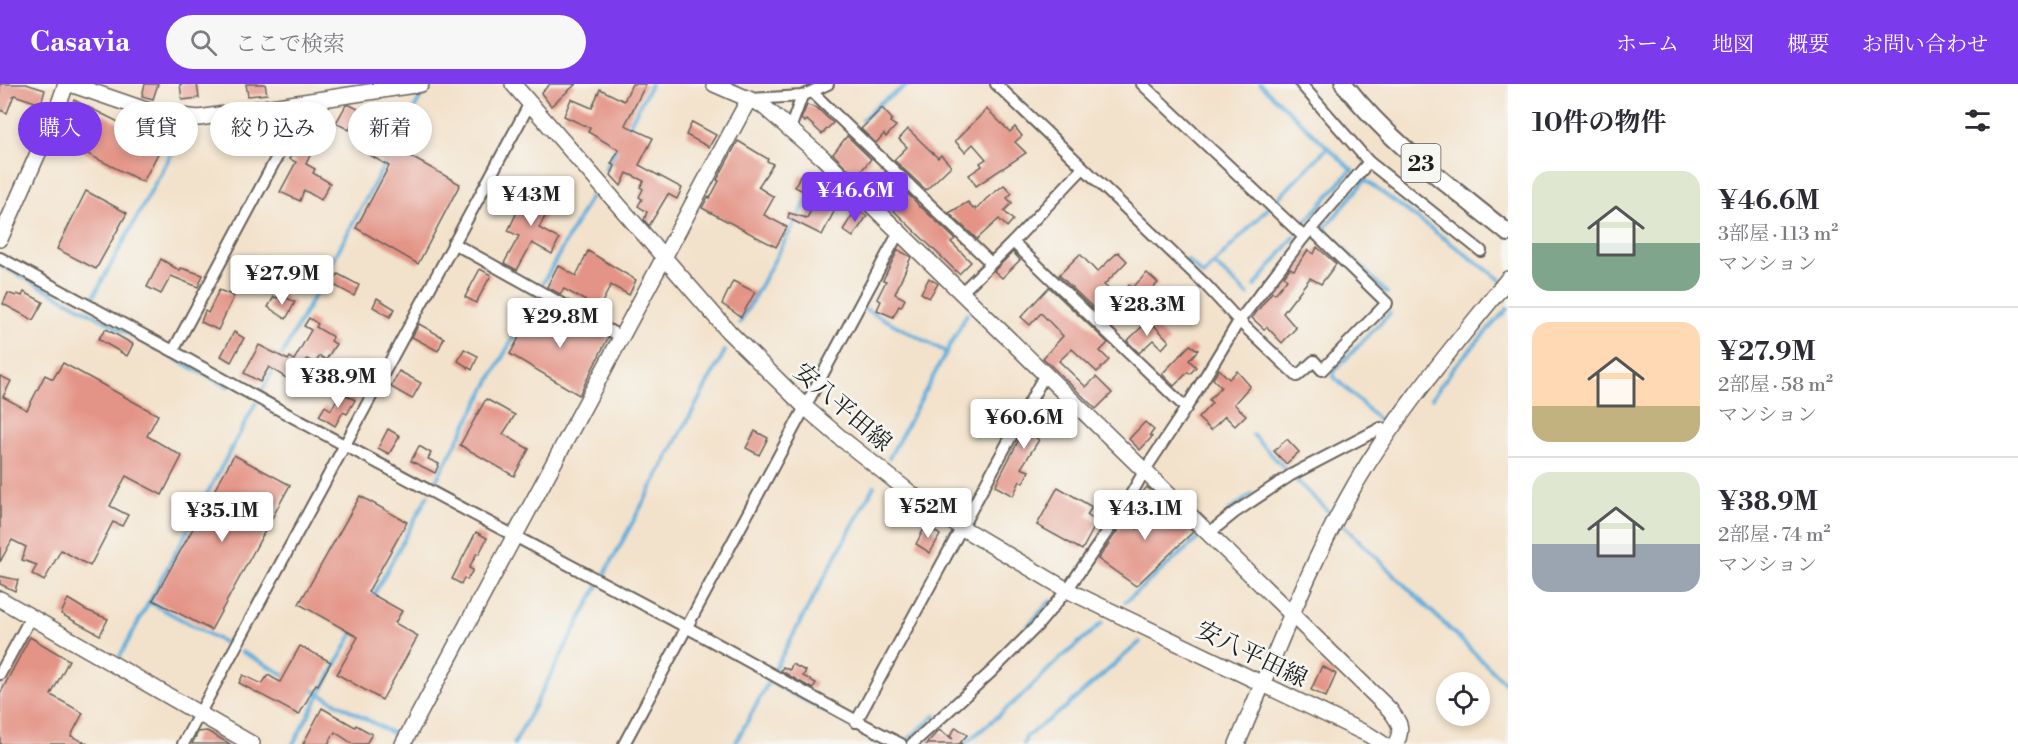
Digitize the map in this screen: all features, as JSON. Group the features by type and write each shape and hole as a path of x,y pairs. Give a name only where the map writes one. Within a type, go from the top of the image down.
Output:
{"main road":[{"name":"23","path":"1344,84 1364,109 1397,142 1508,233"}],"street":[{"path":"0,239 68,84 155,113 199,117 421,84"},
{"name":"安八平田線","path":"513,84 729,332 842,440 923,503 961,529 1067,590 1369,735 1383,744"},
{"path":"714,84 762,105 823,158 900,232 1390,710 1400,723 1400,735 1396,744"},
{"path":"749,99 807,94 828,84"},
{"path":"996,84 1227,305 1239,321 1297,376 1314,361 1322,370 1388,303 1142,84"},
{"path":"1301,84 1369,162 1481,251"},
{"path":"790,129 807,94"},
{"path":"807,94 991,263"},
{"path":"404,744 749,99"},
{"path":"173,351 307,101"},
{"path":"183,744 530,103"},
{"path":"912,744 1038,626 1067,590 1122,510 1239,321 1307,233 1369,162"},
{"path":"961,292 1013,242 1083,168"},
{"path":"624,744 900,232"},
{"path":"1013,242 1186,408"},
{"path":"453,243 622,338"},
{"path":"0,258 687,628 856,722 901,744"},
{"path":"1237,744 1291,614 1357,482 1414,397 1508,279"},
{"path":"856,722 1046,374"},
{"path":"1208,534 1234,513 1291,475 1382,428"},
{"path":"0,599 252,744"},
{"path":"0,674 31,617"}],"building":[{"path":"0,84 26,84 45,90 42,102 14,95 7,113 0,110"},
{"path":"145,84 158,84 153,99 142,96"},
{"path":"180,84 197,84 199,98 182,100"},
{"path":"246,84 265,84 267,94 248,96"},
{"path":"550,84 576,84 551,106 541,93"},
{"path":"632,84 646,84 625,125 653,138 639,165 682,188 677,199 668,194 649,226 644,220 647,212 638,206 642,199 639,197 643,189 640,187 644,181 627,173 621,186 611,175 615,166 611,164 619,150 588,132 590,128 564,116 571,99 592,108 600,89 624,101"},
{"path":"346,105 348,105 348,129 336,123"},
{"path":"807,105 817,108 833,123 822,134 807,120 805,122 801,119"},
{"path":"882,108 892,119 890,122 896,126 886,137 884,134 876,143 861,129"},
{"path":"987,109 1010,132 1015,127 1022,136 1015,142 1026,153 976,186 969,175 982,166 980,163 986,159 973,144 965,152 955,141"},
{"path":"102,114 114,120 114,156 157,156 143,182 92,156 102,156"},
{"path":"692,122 716,135 709,147 686,135"},
{"path":"908,129 938,158 941,155 951,166 926,190 894,160 907,147 899,139"},
{"path":"847,136 871,159 856,177 833,154"},
{"path":"738,141 773,164 758,187 774,197 764,215 787,227 776,247 702,208 708,197 710,198"},
{"path":"291,156 310,156 306,164 315,169 313,173 330,183 321,200 304,190 300,201 280,192 296,162 289,159"},
{"path":"371,156 409,156 460,184 418,264 356,228 389,166"},
{"path":"885,172 955,239 951,242 971,262 959,274 889,206 897,198 877,180"},
{"path":"800,175 842,193 822,235 788,218 789,213 807,218 815,202 813,201 815,197 795,187"},
{"path":"530,185 555,198 539,228 559,239 552,254 532,243 517,270 504,263 519,236 508,231"},
{"path":"1004,185 1012,193 1007,198 1012,203 1004,211 1013,220 1007,227 999,219 977,239 949,213 968,202 976,210"},
{"path":"86,191 127,213 96,269 57,249"},
{"path":"856,209 867,216 853,237 843,230"},
{"path":"1317,247 1336,264 1321,284 1310,278 1283,313 1296,328 1282,343 1267,327 1264,329 1252,318 1272,292 1275,294 1287,279 1284,276 1290,268 1294,270 1308,250 1314,254"},
{"path":"898,250 911,257 895,294 905,299 893,317 877,310 881,301 877,299 886,281 883,280"},
{"path":"588,251 636,280 629,295 611,285 596,314 583,307 586,301 564,289 560,294 547,287 558,265 576,276"},
{"path":"1013,252 1020,260 1002,278 994,271"},
{"path":"1118,252 1127,261 1104,285 1118,297 1129,285 1132,288 1147,273 1158,283 1145,296 1141,292 1111,325 1059,275 1080,254 1097,272"},
{"path":"161,259 180,271 181,268 203,275 198,287 171,276 161,294 147,287"},
{"path":"480,269 491,275 476,303 465,297"},
{"path":"338,274 359,285 354,296 332,284"},
{"path":"929,278 938,284 929,298 921,293"},
{"path":"733,281 755,292 741,317 722,304"},
{"path":"1049,287 1108,343 1100,351 1109,360 1097,372 1072,349 1059,361 1086,387 1096,377 1112,393 1096,409 1043,358 1063,336 1041,313 1030,325 1021,317"},
{"path":"219,290 234,296 218,330 201,322 205,311 208,313"},
{"path":"24,292 43,302 33,320 3,304 8,293 22,296"},
{"path":"279,294 295,302 286,319 268,307 274,297 277,298"},
{"path":"377,298 395,309 390,317 373,307"},
{"path":"555,309 608,338 579,395 510,354 532,314 548,322"},
{"path":"309,318 318,324 316,327 333,337 331,341 336,344 326,360 320,356 315,363 307,359 294,383 269,367 260,382 244,373 259,345 288,360 290,357 294,360 311,330 304,326"},
{"path":"1149,320 1169,341 1162,349 1153,340 1139,353 1127,341"},
{"path":"419,324 444,338 438,351 412,337"},
{"path":"106,329 133,344 127,356 98,339"},
{"path":"234,332 244,338 231,362 221,356"},
{"path":"1190,345 1198,350 1189,360 1196,367 1174,386 1162,374"},
{"path":"464,349 478,356 472,370 458,361"},
{"path":"63,363 158,415 147,436 182,456 162,495 126,476 110,506 128,515 122,526 113,522 90,566 61,550 44,581 32,574 37,565 22,560 26,547 12,540 0,562 0,376 11,381 3,397 27,410 45,375 53,379"},
{"path":"1219,369 1229,379 1237,371 1250,386 1234,404 1246,415 1235,426 1225,416 1211,430 1198,418 1212,403 1209,400 1221,387 1213,379"},
{"path":"399,371 421,383 412,399 391,387"},
{"path":"341,392 355,400 347,414 343,412 335,426 319,416 325,406 331,410"},
{"path":"486,399 515,415 503,434 529,449 514,476 460,445"},
{"path":"1040,399 1053,405 1049,410 1053,412 1036,438 1039,440 1021,468 1029,471 1023,483 1020,481 1013,496 995,486"},
{"path":"1145,422 1154,430 1150,435 1152,437 1140,450 1129,439"},
{"path":"388,429 400,436 389,454 378,448"},
{"path":"755,431 768,438 759,455 746,448"},
{"path":"1287,439 1299,452 1286,464 1274,451"},
{"path":"419,446 431,453 428,459 439,464 435,473 411,461"},
{"path":"234,455 290,485 211,630 153,600"},
{"path":"1058,487 1092,507 1087,515 1097,522 1082,550 1037,525"},
{"path":"1147,487 1193,532 1136,586 1098,559 1126,518 1137,529 1153,516 1137,499"},
{"path":"360,496 407,522 368,592 402,611 395,623 418,636 382,700 337,674 358,637 299,604"},
{"path":"926,525 940,535 930,553 916,544"},
{"path":"476,532 487,538 469,568 473,570 467,580 464,578 461,584 452,579"},
{"path":"0,576 18,580 15,591 0,584"},
{"path":"68,599 108,619 100,635 61,614"},
{"path":"30,637 69,660 51,695 83,713 71,736 88,744 0,744 0,694"},
{"path":"300,646 331,662 299,715 239,683 243,675 262,684 268,675 280,682"},
{"path":"792,664 806,671 803,676 816,683 813,689 781,671 783,667 790,670"},
{"path":"1322,666 1336,674 1326,697 1311,690"},
{"path":"322,708 372,734 366,744 353,744 335,732 328,744 303,744"},
{"path":"956,727 967,735 960,743 962,744 926,744 939,730 953,739 950,736"},
{"path":"207,731 230,744 192,744 198,732"}],"waterway":[{"path":"626,131 651,84"},
{"path":"862,120 880,103 909,84"},
{"path":"1260,84 1353,171"},
{"path":"418,102 423,93"},
{"path":"605,169 618,145"},
{"path":"1187,260 1203,275 1327,148"},
{"path":"90,303 170,156"},
{"path":"280,359 387,160"},
{"path":"1300,228 1352,169"},
{"path":"815,185 824,170"},
{"path":"1365,180 1502,281"},
{"path":"1365,180 1324,229 1387,293"},
{"path":"740,323 812,191"},
{"path":"542,285 591,196"},
{"path":"1255,286 1295,236"},
{"path":"1214,264 1248,295"},
{"path":"1,265 228,387"},
{"path":"432,488 535,297"},
{"path":"1432,398 1455,366 1508,308"},
{"path":"865,309 946,352"},
{"path":"1390,313 1334,371 1334,377 1383,424 1409,387"},
{"path":"889,458 967,314"},
{"path":"602,579 725,351"},
{"path":"260,395 276,365"},
{"path":"225,643 149,602 256,403"},
{"path":"1253,435 1287,471"},
{"path":"1294,478 1332,515"},
{"path":"773,672 874,486"},
{"path":"1229,511 1252,494"},
{"path":"372,598 428,495"},
{"path":"1340,522 1508,686"},
{"path":"1125,602 1202,535"},
{"path":"514,744 598,586"},
{"path":"1012,644 1051,600"},
{"path":"120,656 149,602"},
{"path":"965,744 1102,623"},
{"path":"293,744 354,631"},
{"path":"1024,744 1026,737 1067,706 1140,642"},
{"path":"242,652 287,676"},
{"path":"0,684 5,675"},
{"path":"769,681 886,744"},
{"path":"735,744 769,681"},
{"path":"309,688 401,738"},
{"path":"905,742 936,715"}]}
